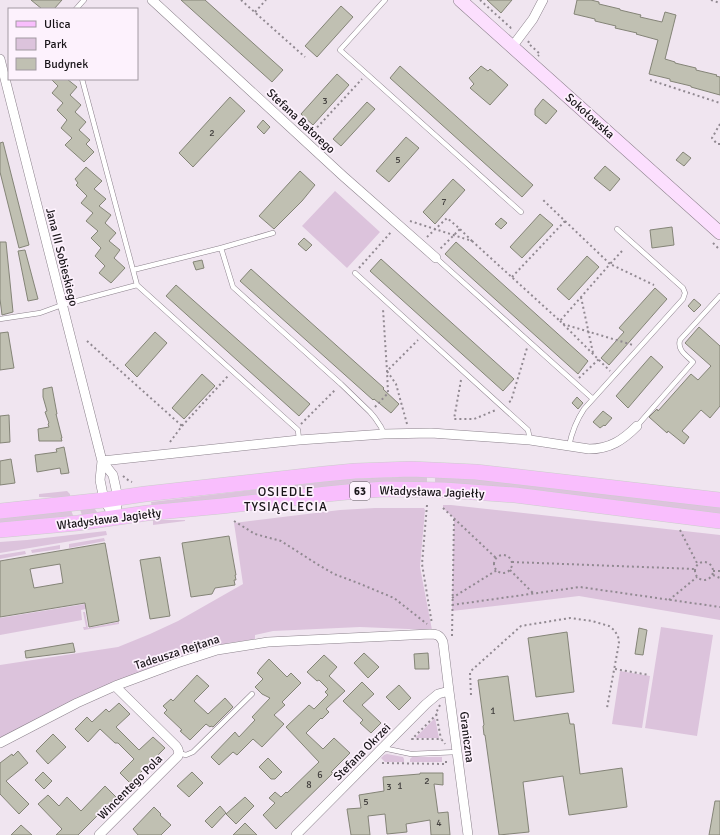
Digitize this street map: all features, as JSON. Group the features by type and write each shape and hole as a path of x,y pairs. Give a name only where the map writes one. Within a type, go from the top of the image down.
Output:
{"main road":[{"name":"Władysława Jagiełły","path":"0,511 332,473 411,469 476,472 720,500"},
{"name":"Władysława Jagiełły","path":"0,530 62,525 147,513 342,492 386,489 444,490 515,495 720,520"}],"street":[{"name":"Stefana Batorego","path":"152,0 343,176 401,222 436,255"},
{"name":"Sokołowska","path":"460,0 720,233"},
{"path":"512,47 533,19 543,0"},
{"name":"Jana III Sobieskiego","path":"0,59 102,461 100,480 111,499 115,518"},
{"path":"102,461 299,440 384,434 431,433 530,440 589,449 599,449 618,442 637,426"},
{"name":"Jana III Sobieskiego","path":"102,461 113,475 111,499 115,518"},
{"name":"Tadeusza Rejtana","path":"0,743 77,703 115,686 177,662 216,650 261,644 430,634 438,634 448,641"},
{"name":"Graniczna","path":"448,641 449,691 468,835"},
{"name":"Wincentego Pola","path":"100,835 178,756 178,749 176,746 115,686"},
{"name":"Stefana Okrzei","path":"296,835 426,704 438,694 449,691"}],"lane":[{"path":"77,8 84,0"},
{"path":"385,0 340,50 521,212"},
{"path":"82,80 137,285 298,430 299,440"},
{"path":"569,446 571,434 576,421 584,409 683,299 685,293 683,288 617,229"},
{"path":"133,270 221,248 273,233"},
{"path":"221,248 233,287 370,412 381,427 384,434"},
{"path":"436,255 529,342 593,399"},
{"path":"355,273 528,430 530,440"},
{"path":"0,319 40,313 62,305 137,285"},
{"path":"637,426 693,362 681,351 679,346 680,340 720,296"},
{"path":"178,753 186,755 193,752 252,694"},
{"path":"383,748 411,754 457,752"}],"path":[{"path":"241,0 305,57"},
{"path":"255,12 266,0"},
{"path":"480,0 511,28 516,28"},
{"path":"711,0 720,3"},
{"path":"529,39 528,43 540,54"},
{"path":"317,138 311,134 367,74"},
{"path":"650,80 720,103"},
{"path":"720,124 712,138 717,144 720,144"},
{"path":"542,199 610,264 654,285"},
{"path":"424,240 447,218 560,320 614,375"},
{"path":"410,221 415,227"},
{"path":"355,273 401,222 410,221 472,241"},
{"path":"512,277 565,221"},
{"path":"436,255 460,229"},
{"path":"560,320 622,251"},
{"path":"581,296 594,354"},
{"path":"370,412 388,393 382,297"},
{"path":"563,324 640,347"},
{"path":"387,371 423,335"},
{"path":"87,341 182,426"},
{"path":"462,370 454,419 474,419 511,401 529,342"},
{"path":"575,382 599,359"},
{"path":"387,371 396,384 408,426"},
{"path":"170,442 182,426 233,372"},
{"path":"296,429 341,384"},
{"path":"426,505 422,564 433,629"},
{"path":"443,508 496,558"},
{"path":"448,641 451,632 454,518"},
{"path":"234,521 255,534 282,542 334,574 394,598 427,624"},
{"path":"680,530 698,565"},
{"path":"504,554 509,557 512,562 508,572 502,573 494,566 496,558 504,554"},
{"path":"512,562 695,568 703,562 708,563 712,567 712,575 706,580 703,580 696,575 695,568"},
{"path":"452,598 497,570"},
{"path":"510,570 533,593"},
{"path":"713,571 720,571"},
{"path":"712,575 720,578"},
{"path":"669,600 698,577"},
{"path":"452,605 580,586 720,607"},
{"path":"471,695 470,673 472,670 521,626 570,618 592,621 609,626 618,636 619,643 607,708"},
{"path":"615,669 649,675"},
{"path":"440,706 437,714 441,739 445,743 445,748"},
{"path":"437,714 412,739 441,739"},
{"path":"380,763 446,764 446,758"}],"green space":[{"path":"335,191 380,232 347,268 302,226"},
{"path":"427,476 427,483 152,508 151,502 346,479"},
{"path":"435,476 494,479 720,507 720,514 435,484"},
{"path":"67,491 70,496 67,498 39,497 39,494"},
{"path":"443,505 720,535 720,620 579,596 452,611 454,518 443,508"},
{"path":"424,508 425,510 420,567 432,630 360,627 273,631 255,635 255,639 228,643 170,661 100,688 0,738 0,665 118,647 178,621 243,584 234,523 340,510"},
{"path":"80,509 95,509 97,512 96,515 82,516"},
{"path":"71,510 74,518 0,525 0,518"},
{"path":"153,520 185,520 185,521 153,525"},
{"path":"106,531 107,535 0,553 0,542"},
{"path":"104,538 105,541 69,548 69,544"},
{"path":"60,545 60,549 32,553 31,550"},
{"path":"25,551 26,554 0,559 0,555"},
{"path":"85,604 86,609 81,610 82,620 0,635 0,618"},
{"path":"83,612 85,612 88,628 119,622 119,624 84,630 83,627 86,627"},
{"path":"661,627 713,635 697,736 645,728"},
{"path":"620,671 650,676 642,728 612,724"},
{"path":"435,718 439,738 415,738"},
{"path":"387,754 403,757 404,762 385,762 381,758"},
{"path":"412,757 442,757 442,762 410,762"}],"building":[{"path":"31,0 62,0 55,8 41,8"},
{"path":"181,0 205,0 283,70 272,82"},
{"path":"487,0 512,0 501,13"},
{"path":"577,0 591,0 599,2 599,4 641,15 640,17 662,22 665,12 676,15 665,59 696,68 696,70 717,75 716,76 720,77 720,95 649,74 658,40 615,28 616,26 595,21 595,19 574,14"},
{"path":"341,6 353,17 317,57 305,46"},
{"path":"400,66 533,185 522,197 390,78"},
{"path":"481,66 488,71 490,69 508,85 490,105 470,88 474,84 469,78"},
{"path":"337,74 349,85 313,125 301,114"},
{"path":"52,80 68,80 77,87 70,95 81,105 75,112 86,122 79,130 90,140 86,144 94,152 84,162 65,145 72,138 61,128 67,120 57,110 63,103 52,93 58,86"},
{"path":"230,97 245,111 193,167 179,153"},
{"path":"543,99 557,111 546,124 535,115 535,109"},
{"path":"367,102 375,109 341,146 333,139"},
{"path":"263,120 270,127 264,134 257,127"},
{"path":"406,137 419,148 389,182 376,171"},
{"path":"3,142 29,245 19,248 0,172 0,143"},
{"path":"683,152 691,158 684,166 676,160"},
{"path":"605,166 620,179 610,191 594,178"},
{"path":"86,167 102,181 94,189 106,199 99,206 111,215 105,223 116,233 109,241 120,250 114,258 125,268 111,283 99,273 105,266 95,256 101,248 91,238 98,231 86,221 93,213 81,203 87,196 76,185 78,183 75,179"},
{"path":"300,171 315,185 302,201 274,229 259,216"},
{"path":"453,179 465,190 435,224 423,212"},
{"path":"540,214 553,225 522,258 510,247"},
{"path":"501,218 507,223 501,229 495,224"},
{"path":"672,227 674,245 652,248 650,230"},
{"path":"304,238 312,245 306,251 298,244"},
{"path":"0,242 6,242 13,312 2,315 0,299"},
{"path":"456,242 588,361 578,374 445,254"},
{"path":"25,250 38,299 28,301 18,251"},
{"path":"587,256 599,267 569,300 557,289"},
{"path":"381,259 514,379 503,391 370,271"},
{"path":"202,260 204,268 196,270 193,262"},
{"path":"251,269 384,388 383,389 399,404 391,413 374,399 373,400 240,281"},
{"path":"176,285 310,404 299,416 166,296"},
{"path":"655,288 667,299 609,365 601,358 624,332 619,328"},
{"path":"694,299 701,305 694,312 688,306"},
{"path":"699,327 720,346 720,406 710,418 701,410 682,431 689,437 684,444 668,431 667,433 649,417 657,409 658,411 691,374 698,380 711,366 685,343"},
{"path":"8,332 14,368 0,370 0,333"},
{"path":"155,332 167,343 137,377 125,365"},
{"path":"651,356 663,367 628,408 616,396"},
{"path":"202,374 215,386 184,419 172,408"},
{"path":"52,387 62,441 39,441 38,429 49,427 45,412 47,411 43,397 43,389"},
{"path":"577,397 583,403 578,409 572,403"},
{"path":"603,411 612,418 605,426 604,425 600,428 593,422"},
{"path":"9,415 10,442 0,443 0,416"},
{"path":"64,447 69,473 61,474 60,468 37,472 35,455 57,452 56,449"},
{"path":"11,459 15,483 0,485 0,461"},
{"path":"229,536 236,575 236,580 234,580 235,585 215,588 212,594 191,597 182,543"},
{"path":"105,543 119,621 89,627 85,603 0,617 0,561","holes":["60,564 63,583 34,588 30,569"]},
{"path":"160,557 170,616 150,619 140,560"},
{"path":"639,628 647,630 643,655 635,654"},
{"path":"567,632 574,692 536,697 528,638"},
{"path":"73,643 75,652 26,658 25,651"},
{"path":"364,653 379,667 368,678 354,663"},
{"path":"428,653 429,669 415,669 414,654"},
{"path":"324,655 337,667 329,676 345,691 326,709 329,712 306,733 323,749 334,738 350,753 331,772 333,773 276,829 263,815 275,803 269,798 275,792 281,797 286,792 287,793 319,762 286,727 309,705 314,709 328,695 325,692 328,689 319,680 317,681 307,672"},
{"path":"269,659 287,677 291,673 301,683 282,702 285,705 274,715 284,724 262,747 253,739 237,755 233,752 219,765 211,757 235,732 239,737 255,720 252,717 270,698 262,694 255,687 263,679 257,673"},
{"path":"197,675 209,686 194,701 208,714 225,698 233,707 213,727 206,724 190,740 164,713 167,710 163,706 171,699 173,701"},
{"path":"508,676 514,721 568,713 570,724 574,724 580,774 622,768 627,807 569,815 563,776 523,782 529,832 499,835 484,735 478,680"},
{"path":"362,682 374,694 362,705 381,723 371,733 360,723 363,720 343,701"},
{"path":"399,685 411,698 399,710 386,697"},
{"path":"119,703 130,714 116,727 139,750 153,737 165,748 130,783 120,773 134,759 118,743 115,743 100,729 88,742 75,729 87,717 92,722 106,709 109,712"},
{"path":"53,734 66,747 48,764 36,751"},
{"path":"18,751 28,763 6,781 29,804 19,814 0,794 0,763 12,754 13,756"},
{"path":"268,758 282,772 275,779 271,779 259,767"},
{"path":"43,772 52,781 44,789 35,780"},
{"path":"192,772 203,783 189,797 177,786"},
{"path":"420,773 443,773 443,785 434,784 438,813 448,812 450,835 431,835 430,820 406,824 407,832 387,834 385,814 368,816 370,835 351,835 347,809 361,808 359,795 384,791 383,777"},
{"path":"105,786 116,797 78,835 56,835 62,829 38,804 48,795 59,806 67,797 81,811"},
{"path":"245,797 254,806 236,824 226,814"},
{"path":"715,801 720,801 720,835 709,835"},
{"path":"220,806 226,813 212,828 205,821"},
{"path":"154,807 171,825 161,835 138,835 133,829"},
{"path":"245,823 257,835 233,835"},
{"path":"21,825 32,835 11,835"}],"district":[{"name":"OSIEDLE TYSIĄCLECIA","path":"286,498"}]}
